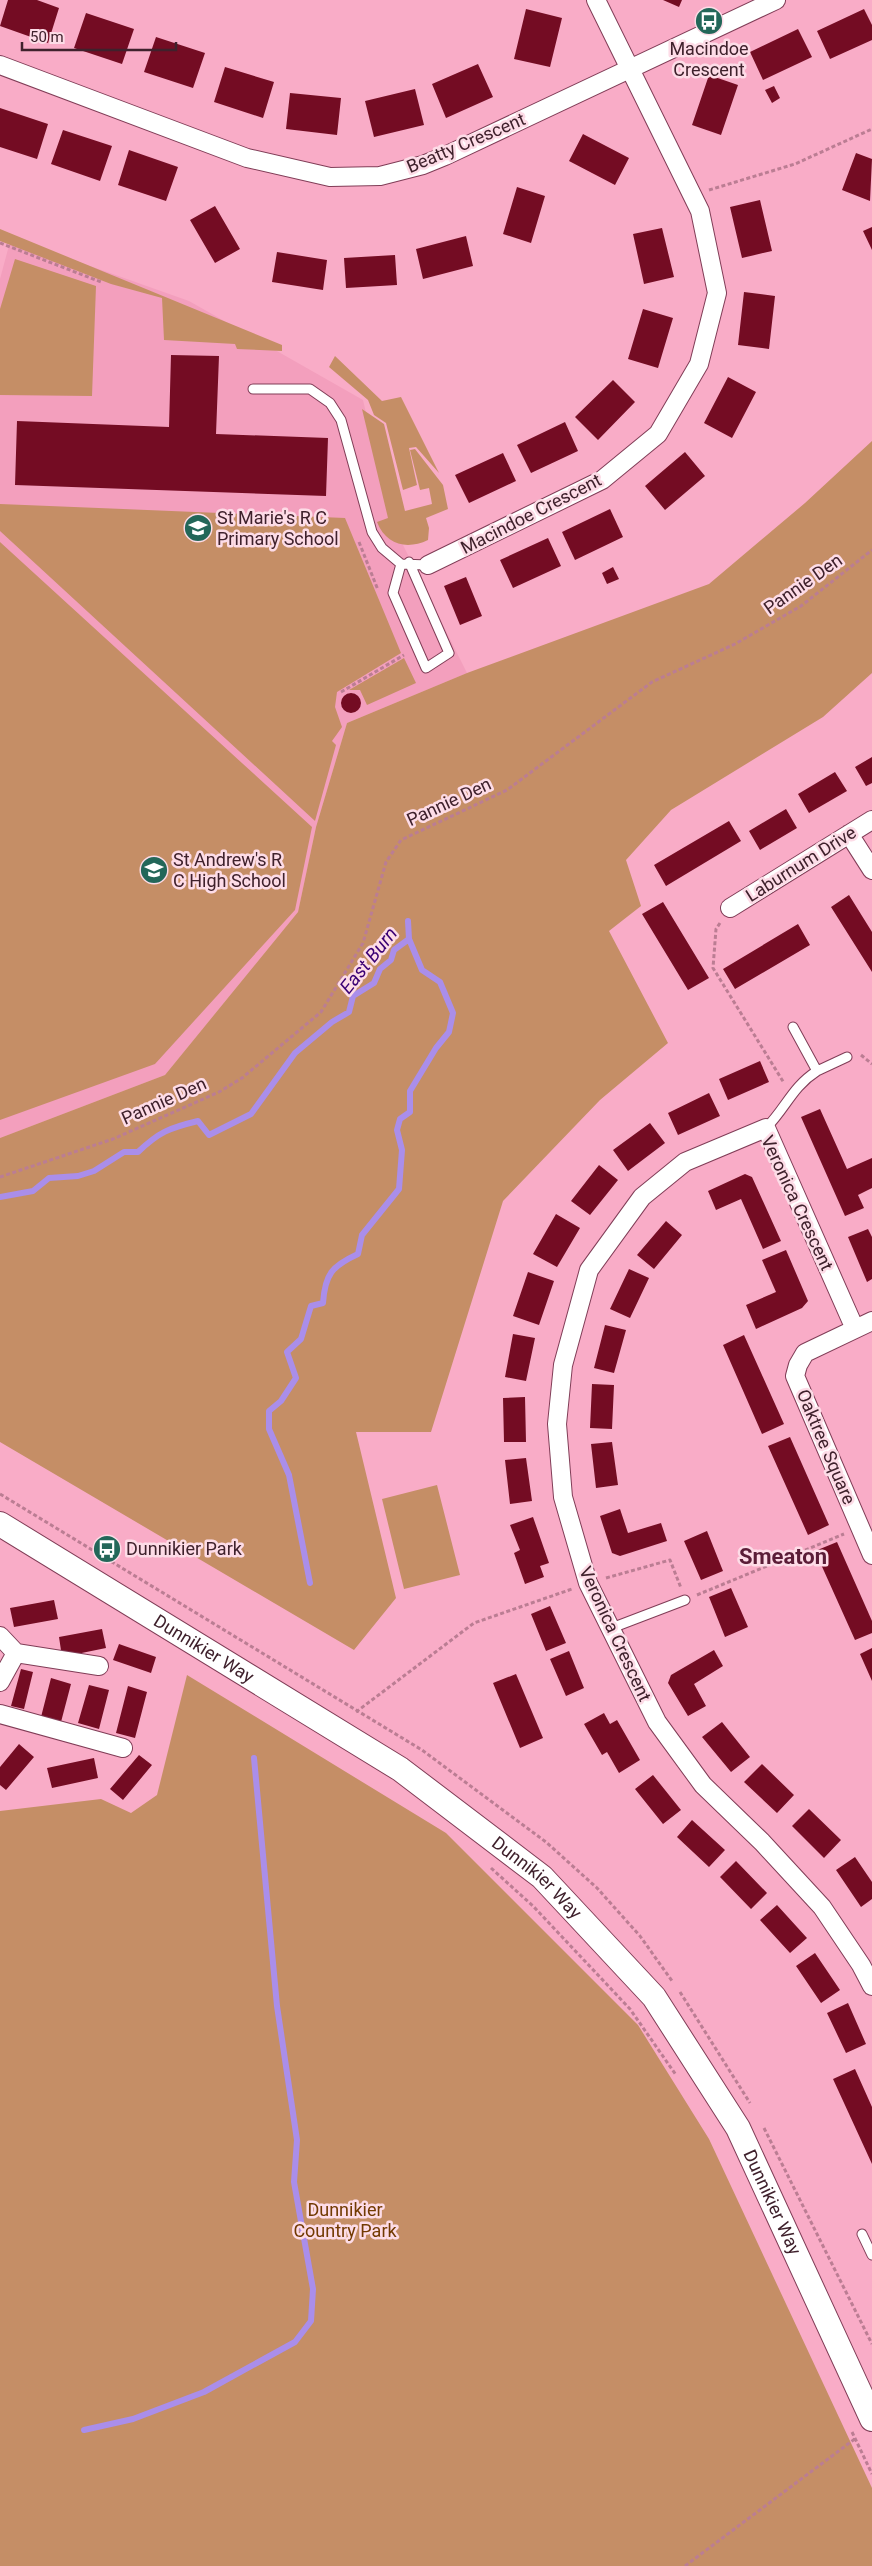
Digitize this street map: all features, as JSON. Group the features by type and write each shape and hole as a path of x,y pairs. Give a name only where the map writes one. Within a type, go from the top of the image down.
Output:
{"main road":[{"name":"Dunnikier Way","path":"0,1524 400,1769 542,1877 654,1997 738,2128 862,2427"}],"street":[{"name":"Macindoe Crescent","path":"428,565 602,480 658,434 699,364 717,294 700,211 596,0"},
{"name":"Beatty Crescent","path":"0,65 247,158 330,178 359,178 423,166 776,0"},
{"name":"Laburnum Drive","path":"730,908 872,820"},
{"path":"849,834 872,870"},
{"name":"Veronica Crescent","path":"855,1329 766,1128 685,1162 642,1197 590,1270 562,1365 558,1424 563,1497 588,1583 656,1722 703,1785 762,1842 822,1907 861,1964 872,1986"},
{"name":"Oaktree Square","path":"872,1321 805,1353 798,1365 795,1376 872,1555"},
{"path":"0,1636 16,1652 98,1666"},
{"path":"0,1682 16,1652"},
{"path":"0,1714 123,1748"}],"lane":[{"path":"253,389 310,389 330,403 341,420 372,532 382,548 405,563 428,565"},
{"path":"405,563 448,653 426,668 392,593 405,563"},
{"path":"793,1027 817,1071"},
{"path":"766,1128 780,1114 801,1081 847,1057"},
{"path":"609,1629 685,1600"},
{"path":"862,2234 872,2255"}],"path":[{"path":"693,195 795,164 872,129"},
{"path":"0,243 101,282"},
{"name":"Pannie Den","path":"0,1177 113,1139 219,1092 242,1078 321,1012 364,943 386,862 401,840 507,790 652,682 735,644 801,606 872,550"},
{"path":"341,692 407,654"},
{"path":"730,908 716,929 713,968 791,1095"},
{"path":"0,1494 211,1620 356,1712 474,1623 588,1583 670,1560 685,1600 860,1528"},
{"path":"484,1862 533,1906 630,2009 678,2079"},
{"path":"685,2566 856,2439 862,2427"},
{"path":"856,2439 862,2427"},
{"path":"856,2439 872,2474"}],"shaded area":[{"path":"11,238 189,301 363,400 391,521 467,673 347,723 316,827 298,912 165,1075 0,1138 0,279"}],"green space":[{"path":"0,229 282,345 282,351 237,349 235,344 164,340 162,298 111,284 0,241"},
{"path":"15,259 96,286 92,396 0,395 0,309"},
{"path":"335,356 382,401 401,397 439,473 416,447 409,448 417,485 403,490 386,423 374,415 368,400 329,367"},
{"path":"362,409 384,424 405,511 432,504 429,488 420,490 410,450 415,449 443,485 448,509 426,518 429,528 428,540 405,545 392,540 381,530 377,522 388,518"},
{"path":"872,441 872,673 823,717 671,810 626,860 641,906 609,931 668,1043 600,1100 503,1201 431,1432 356,1432 396,1598 354,1650 0,1442 0,1138 165,1075 298,912 316,827 347,723 467,673 709,584 805,503"},
{"path":"0,504 345,518 401,653 337,692 335,707 342,727 332,741 336,745 315,821 0,531"},
{"name":"St Andrew's R C High School","path":"0,542 312,827 295,910 155,1064 0,1120"},
{"path":"404,658 416,683 367,705 360,690 349,690"},
{"path":"437,1485 460,1575 404,1589 382,1499"},
{"name":"Dunnikier Country Park","path":"187,1675 446,1833 638,2025 709,2139 872,2488 872,2566 0,2566 0,1811 101,1799 131,1813 157,1795"}],"building":[{"path":"8,0 37,0 59,8 48,43 0,26"},
{"path":"663,0 682,0 679,7"},
{"path":"526,9 562,18 550,67 514,59"},
{"path":"864,9 872,25 872,40 830,59 817,31"},
{"path":"86,13 134,29 122,64 74,48"},
{"path":"798,29 812,57 763,80 750,52"},
{"path":"156,37 205,53 193,88 144,72"},
{"path":"478,64 493,97 446,118 432,84"},
{"path":"225,67 274,82 263,118 214,102"},
{"path":"709,75 738,85 721,135 692,125"},
{"path":"774,86 780,98 772,103 765,90"},
{"path":"415,89 424,125 374,137 365,101"},
{"path":"290,93 341,98 337,135 286,129"},
{"path":"0,108 48,124 37,159 0,147"},
{"path":"63,130 112,146 100,181 51,164"},
{"path":"583,134 629,158 615,185 569,161"},
{"path":"129,150 178,167 166,201 118,185"},
{"path":"856,153 872,159 870,201 842,190"},
{"path":"517,187 545,196 531,243 503,234"},
{"path":"760,200 772,251 742,258 730,207"},
{"path":"215,206 240,249 215,263 190,220"},
{"path":"872,227 872,250 863,231"},
{"path":"662,228 674,277 644,284 633,234"},
{"path":"466,236 473,266 423,279 416,249"},
{"path":"277,252 327,260 323,290 272,282"},
{"path":"395,255 397,285 346,288 344,258"},
{"path":"744,292 775,296 769,349 738,345"},
{"path":"643,309 673,318 658,368 628,359"},
{"path":"171,355 219,356 216,434 328,438 326,496 15,485 17,421 169,427"},
{"path":"728,377 756,392 732,438 704,423"},
{"path":"613,380 635,402 598,440 575,417"},
{"path":"565,422 578,451 531,473 517,445"},
{"path":"685,452 705,476 665,510 645,486"},
{"path":"503,453 516,481 469,503 455,475"},
{"path":"610,509 623,537 575,560 562,532"},
{"path":"548,538 561,566 513,588 500,560"},
{"path":"613,567 619,579 607,584 602,573"},
{"path":"466,577 482,616 460,625 444,586"},
{"path":"351,693 358,696 361,703 358,710 351,713 344,710 341,703 344,696"},
{"path":"872,757 872,783 866,786 855,767"},
{"path":"835,772 847,791 809,813 798,794"},
{"path":"786,809 797,828 760,850 749,831"},
{"path":"729,821 741,841 666,886 654,865"},
{"path":"849,895 872,932 872,972 831,907"},
{"path":"663,902 709,978 688,990 642,914"},
{"path":"798,924 810,945 735,989 723,969"},
{"path":"760,1061 769,1082 728,1100 719,1079"},
{"path":"709,1093 720,1116 678,1135 668,1113"},
{"path":"820,1109 847,1169 872,1158 872,1188 858,1195 864,1208 845,1216 801,1117"},
{"path":"650,1123 665,1143 628,1171 613,1150"},
{"path":"599,1165 618,1180 590,1215 571,1201"},
{"path":"745,1174 752,1177 781,1241 763,1249 741,1199 716,1210 708,1191"},
{"path":"556,1214 580,1228 557,1267 533,1254"},
{"path":"666,1221 682,1235 654,1269 637,1255"},
{"path":"868,1229 872,1237 872,1279 867,1282 848,1237"},
{"path":"786,1250 808,1301 802,1308 756,1329 746,1305 776,1292 762,1260"},
{"path":"629,1269 649,1278 630,1318 610,1309"},
{"path":"528,1272 554,1281 539,1325 513,1316"},
{"path":"605,1325 626,1330 614,1373 594,1368"},
{"path":"513,1334 535,1338 526,1381 505,1377"},
{"path":"744,1335 784,1424 762,1434 723,1345"},
{"path":"592,1384 614,1385 612,1429 590,1428"},
{"path":"525,1397 526,1442 504,1442 503,1398"},
{"path":"790,1437 829,1525 808,1535 768,1446"},
{"path":"612,1442 618,1485 596,1488 591,1444"},
{"path":"526,1458 532,1501 510,1504 505,1460"},
{"path":"620,1509 628,1533 661,1523 667,1541 620,1556 612,1553 600,1516"},
{"path":"533,1517 549,1563 540,1566 544,1577 525,1584 514,1553 520,1550 510,1525"},
{"path":"707,1531 723,1571 701,1580 684,1541"},
{"path":"837,1542 872,1621 872,1633 855,1640 815,1551"},
{"path":"731,1588 748,1627 725,1637 709,1597"},
{"path":"54,1600 58,1619 14,1627 10,1608"},
{"path":"550,1606 566,1643 546,1651 531,1614"},
{"path":"102,1629 106,1648 62,1657 59,1637"},
{"path":"119,1644 156,1657 151,1673 113,1660"},
{"path":"872,1648 872,1681 860,1654"},
{"path":"714,1650 723,1666 694,1684 706,1706 688,1716 668,1683 671,1675"},
{"path":"569,1651 584,1688 566,1696 550,1659"},
{"path":"21,1669 33,1672 24,1709 11,1706"},
{"path":"516,1674 543,1738 520,1748 493,1683"},
{"path":"51,1678 71,1684 61,1722 41,1717"},
{"path":"89,1685 109,1690 99,1729 78,1723"},
{"path":"128,1686 147,1692 135,1738 116,1733"},
{"path":"604,1713 610,1724 617,1720 640,1760 619,1773 607,1752 602,1755 584,1724"},
{"path":"722,1722 750,1757 731,1772 702,1737"},
{"path":"19,1744 34,1757 6,1790 0,1785 0,1767"},
{"path":"139,1755 152,1765 123,1800 110,1789"},
{"path":"94,1758 98,1778 52,1788 47,1768"},
{"path":"762,1764 794,1795 777,1813 744,1782"},
{"path":"653,1775 681,1810 663,1824 635,1789"},
{"path":"809,1809 841,1840 824,1858 792,1826"},
{"path":"692,1820 725,1850 709,1867 677,1837"},
{"path":"855,1857 872,1882 872,1899 861,1907 836,1870"},
{"path":"736,1861 767,1893 751,1909 720,1877"},
{"path":"777,1905 807,1938 790,1953 760,1920"},
{"path":"815,1953 840,1990 821,2003 796,1966"},
{"path":"848,2003 866,2044 846,2053 827,2013"},
{"path":"855,2069 872,2107 872,2164 833,2079"}],"waterway":[{"path":"310,1583 289,1475 269,1429 269,1411 281,1401 296,1378 287,1352 301,1339 311,1306 323,1303 328,1278 336,1267 358,1254 362,1235 399,1189 402,1150 397,1130 400,1119 410,1112 410,1091 436,1048 449,1032 453,1013 440,982 422,970 409,939 408,921"},
{"name":"East Burn","path":"0,1197 33,1191 49,1178 78,1176 94,1171 124,1152 138,1152 159,1135 179,1126 198,1121 209,1135 251,1114 295,1053 332,1022 349,1012 353,996 374,983 380,969 391,960 394,950 409,939"},
{"path":"84,2430 133,2419 204,2392 295,2342 311,2321 313,2289 294,2182 297,2140 277,2006 254,1758"}],"place":[{"name":"Macindoe Crescent","path":"709,21"},
{"name":"St Marie's R C Primary School","path":"198,528"},
{"name":"St Andrew's R C High School","path":"154,870"},
{"name":"Dunnikier Park","path":"107,1549"}],"district":[{"name":"Smeaton","path":"783,1556"}]}
